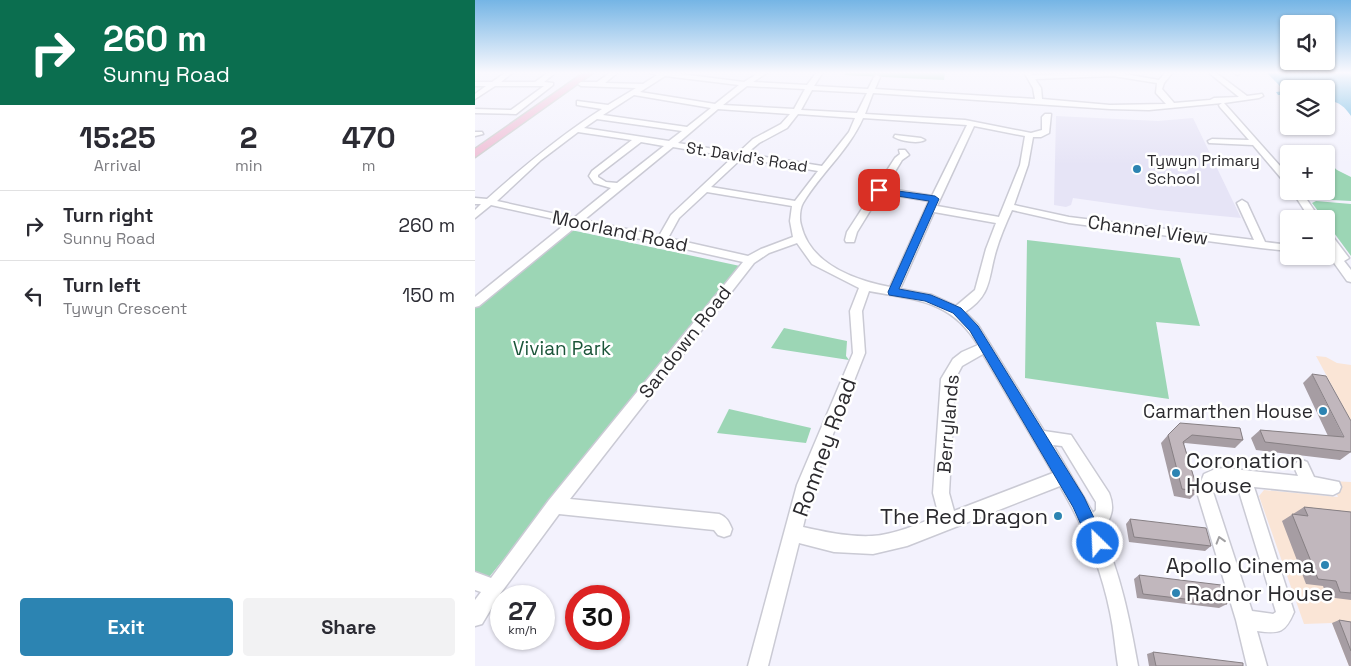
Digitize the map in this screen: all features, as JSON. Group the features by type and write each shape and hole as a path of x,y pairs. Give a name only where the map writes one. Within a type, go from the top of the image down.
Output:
{"main road":[{"path":"475,147 544,103"},
{"path":"475,154 548,103"}],"street":[{"path":"475,111 513,112 526,103"},
{"path":"580,103 610,108"},
{"path":"475,215 538,158 596,116 618,103"},
{"path":"698,103 796,112 972,123 1038,135 1046,131 1046,116 1048,116"},
{"path":"475,303 721,103"},
{"path":"661,241 669,231 675,217 756,141 784,126 801,103"},
{"path":"867,103 853,132 797,204 795,221 799,239 816,260 835,272 865,286 927,298 957,311 974,328 1040,437 1091,527 1105,559 1118,602 1128,666"},
{"path":"1060,103 1110,108 1202,103"},
{"path":"1169,103 1172,106"},
{"path":"1224,103 1280,171"},
{"path":"596,116 689,130"},
{"path":"893,292 972,123"},
{"name":"St. David's Road","path":"576,130 824,169"},
{"path":"957,311 973,301 982,288 991,250 1015,189 1028,149 1025,134"},
{"path":"898,137 921,140"},
{"path":"848,234 879,190 910,138"},
{"path":"619,186 600,183 593,176 638,140"},
{"path":"1213,141 1255,143"},
{"path":"1262,150 1280,177"},
{"path":"705,189 797,204"},
{"path":"879,190 1002,221"},
{"name":"Moorland Road","path":"475,201 490,202 750,260"},
{"path":"1242,203 1261,245"},
{"name":"Channel View","path":"1007,206 1069,220 1280,247"},
{"name":"Sandown Road","path":"496,585 555,506 750,260 799,239"},
{"path":"1335,255 1351,278"},
{"name":"Romney Road","path":"758,666 805,485 859,353 855,311 865,286"},
{"name":"Berrylands","path":"948,520 941,493 948,379 951,368 959,359 985,348"},
{"path":"1040,437 1066,440 1103,499 1106,506 1105,512 1091,527"},
{"path":"1302,467 1309,485"},
{"path":"1257,666 1245,620 1205,492 1209,479 1215,476 1333,487"},
{"path":"793,533 834,543 873,545 907,537 1063,477"},
{"path":"1243,478 1285,612 1282,619 1275,624 1245,620"},
{"path":"555,506 719,522 724,528"},
{"path":"475,581 490,587"},
{"name":"Sandown Road","path":"475,617 490,594"}],"shaded area":[{"name":"Tywyn Primary School","path":"1056,116 1158,121 1193,118 1241,218 1158,210 1073,198 1071,205 1066,207 1054,205"},
{"path":"1316,356 1326,357 1337,363 1351,365 1351,421"},
{"path":"1331,481 1351,482 1351,666 1349,666 1332,623 1304,624 1259,496 1264,490 1338,497"}],"green space":[{"path":"1335,168 1351,177 1351,201 1332,200 1335,200"},
{"path":"1316,201 1351,204 1351,256 1335,234 1335,210 1317,210 1312,203"},
{"name":"Vivian Park","path":"571,230 740,266 486,581 475,576 475,308"},
{"path":"1027,240 1180,258 1200,326 1156,322 1169,399 1025,378"},
{"path":"784,328 847,341 846,356 849,360 771,348"},
{"path":"729,409 811,428 806,443 717,433"}],"water":[{"path":"1337,103 1351,103 1351,116"}],"building":[{"path":"1312,374 1326,376 1351,421 1351,452 1265,442 1260,430 1344,437"},
{"path":"1180,423 1240,428 1243,440 1192,435 1183,442 1198,491 1182,489 1168,435"},
{"name":"Apollo Cinema","path":"1304,507 1351,512 1351,593 1340,592 1336,581 1318,579 1292,514 1308,516"},
{"path":"1130,519 1206,528 1211,546 1134,537"},
{"name":"Radnor House","path":"1139,575 1221,585 1227,604 1143,594"},
{"path":"1339,620 1351,622 1351,651"},
{"path":"1153,652 1243,663 1243,666 1156,666"}],"place":[{"name":"Tywyn Primary School","path":"1137,169"},
{"name":"Carmarthen House","path":"1323,411"},
{"name":"Coronation House","path":"1176,473"},
{"name":"The Red Dragon","path":"1058,516"},
{"name":"Apollo Cinema","path":"1325,565"},
{"name":"Radnor House","path":"1176,593"}],"route":[{"path":"879,190 935,199 893,292 927,298 957,311 974,328 1079,502 1098,543"}]}
